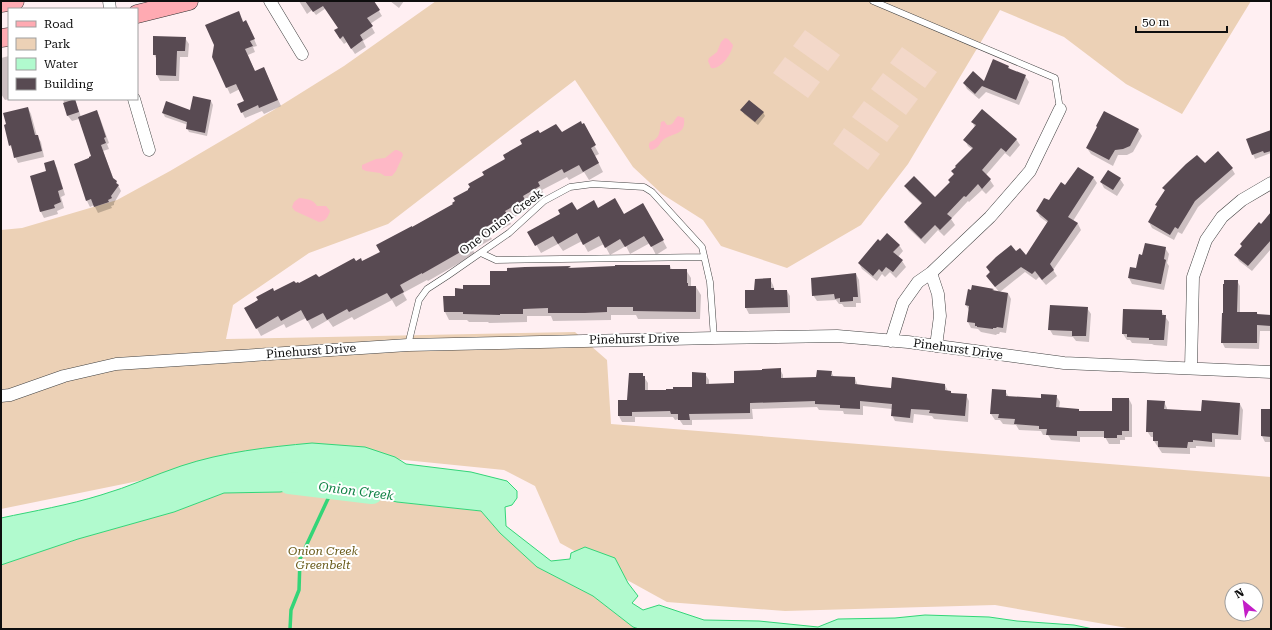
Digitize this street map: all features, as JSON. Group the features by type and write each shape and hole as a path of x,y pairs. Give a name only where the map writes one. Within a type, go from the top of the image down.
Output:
{"street":[{"path":"1,3 15,1"},
{"path":"138,14 189,1"},
{"path":"270,1 302,54"},
{"path":"134,100 149,150"},
{"path":"891,341 903,303 918,282 931,273 990,217 1030,171 1060,108"},
{"path":"1191,368 1194,277 1206,240 1222,217 1242,200 1271,182"},
{"path":"931,273 938,294 940,316 936,346"},
{"name":"Pinehurst Drive","path":"1,396 10,395 64,376 116,364 408,345 714,338 837,336 936,346 1064,363 1271,372"}],"lane":[{"path":"874,1 1055,78 1060,108"},
{"name":"One Onion Creek","path":"408,345 419,300 427,288 509,233 544,202 570,187 593,184 644,187 652,192 702,247 710,282 714,338"},
{"path":"481,252 496,260 704,257"}],"green space":[{"path":"436,1 1251,1 1182,114 1126,84 1064,37 1000,10 908,164 861,225 787,268 721,246 703,220 662,194 633,167 575,80 388,224 309,253 233,305 226,339 575,332 607,360 611,424 1271,477 1271,629 1133,629 995,605 785,611 667,602 560,543 535,486 504,470 295,449 1,509 1,230 22,228 117,200 170,171 272,111 344,66"},
{"name":"Onion Creek Greenbelt","path":"326,485 397,502 481,511 500,533 537,567 593,596 633,627 639,629 1,629 1,565 78,539 174,512 224,493 280,492"}],"sand":[{"path":"725,38 728,39 733,45 731,52 722,64 715,68 711,68 708,61 709,58 717,52 721,42"},
{"path":"678,116 684,118 684,124 681,131 667,137 657,147 651,150 649,143 658,137 661,122 664,121 667,125 669,125 673,123"},
{"path":"395,150 400,151 403,155 396,171 392,176 385,176 380,173 362,169 362,165 376,159 385,158"},
{"path":"299,198 312,201 317,206 326,206 330,211 325,220 319,222 295,211 292,207 294,202"}],"shaded area":[{"path":"805,30 840,55 828,71 793,46"},
{"path":"902,47 937,72 925,88 890,63"},
{"path":"785,57 820,82 808,98 773,73"},
{"path":"883,73 918,99 906,115 871,89"},
{"path":"864,101 899,126 887,142 852,117"},
{"path":"844,128 880,154 868,170 833,144"}],"water":[{"path":"312,443 365,447 395,457 406,464 471,472 507,481 517,491 517,498 512,505 505,507 506,526 551,561 570,559 571,553 585,547 615,558 628,583 638,596 632,603 643,610 659,605 704,620 759,621 818,627 838,619 895,618 925,615 989,617 1017,621 1074,625 1093,629 639,629 633,627 593,596 537,567 500,533 481,511 397,502 326,485 280,492 224,493 174,512 78,539 1,565 1,518 89,499 181,466 213,457 262,448"}],"building":[{"path":"305,1 374,1 380,10 367,18 373,26 360,35 363,40 351,49 343,36 340,39 334,30 338,28 323,6 313,12"},
{"path":"239,11 243,22 246,20 255,39 250,41 253,46 245,49 255,71 264,67 278,100 259,108 258,105 241,113 237,104 244,101 236,84 226,88 212,57 214,45 205,25"},
{"path":"153,36 186,37 185,51 177,51 176,76 156,75 156,55 153,55"},
{"path":"993,59 1009,66 1008,68 1026,75 1016,100 982,86 975,94 963,83 973,71 984,81"},
{"path":"193,96 211,100 205,133 186,129 187,122 162,113 166,101 190,110"},
{"path":"75,100 79,112 67,116 63,103"},
{"path":"749,100 764,112 755,122 740,110"},
{"path":"28,107 35,135 38,135 42,151 14,158 11,145 9,146 3,113"},
{"path":"982,109 1017,139 1006,152 1001,148 982,170 991,179 982,189 978,184 947,214 952,218 940,230 935,225 921,239 904,222 922,203 904,186 914,176 935,197 950,182 948,180 954,174 951,171 973,148 963,140 976,125 971,122"},
{"path":"97,110 106,137 104,138 106,143 101,145 113,178 119,185 111,196 112,198 108,200 109,202 94,207 91,199 86,201 74,164 91,156 78,117"},
{"path":"1104,111 1139,129 1130,146 1115,150 1109,160 1086,148"},
{"path":"581,121 582,124 584,123 596,145 591,148 599,163 583,172 579,165 564,173 562,169 538,182 540,186 523,196 525,200 505,211 508,215 486,227 488,231 469,242 471,246 400,285 404,292 391,299 387,293 349,312 347,309 327,320 323,313 307,321 301,310 281,321 278,316 256,329 244,308 258,300 256,297 273,288 274,291 294,281 299,283 316,274 319,277 354,258 356,261 361,258 362,261 380,252 376,245 453,204 452,203 455,201 453,198 468,190 470,187 468,184 484,175 482,172 505,159 503,155 522,144 520,140 538,130 540,133 556,124 562,132"},
{"path":"1271,130 1271,151 1264,153 1263,151 1252,155 1246,139"},
{"path":"1218,151 1233,168 1195,201 1178,229 1175,227 1170,235 1148,222 1157,206 1155,205 1165,190 1162,188 1197,155 1205,163"},
{"path":"54,160 63,189 58,191 61,202 54,205 55,208 40,212 30,176 46,171 44,163"},
{"path":"1078,167 1094,177 1068,217 1078,223 1050,264 1054,270 1042,280 1035,271 1032,274 1021,267 995,287 986,276 990,272 986,267 1011,245 1016,251 1020,248 1026,255 1048,221 1036,211 1044,198 1049,200 1061,182 1065,185"},
{"path":"1108,170 1121,178 1113,190 1100,182"},
{"path":"615,198 624,214 643,203 664,240 651,247 644,236 625,247 620,239 605,248 599,236 583,245 577,233 558,244 553,236 535,246 527,232 560,214 558,210 572,202 577,210 594,200 598,208"},
{"path":"1271,212 1271,240 1248,266 1234,255 1242,246 1240,244 1259,222 1261,224"},
{"path":"887,233 900,245 893,252 903,260 893,272 886,267 882,272 879,269 873,276 858,263 878,239 880,241"},
{"path":"1145,243 1166,247 1164,259 1166,260 1161,284 1128,278 1130,267 1136,268 1139,254 1142,255"},
{"path":"615,265 670,265 670,269 687,269 688,286 696,286 696,312 633,311 633,307 607,307 607,312 585,313 548,313 548,308 523,309 523,314 500,315 444,312 443,296 455,296 455,288 463,289 463,285 490,285 490,271 507,271 507,268 525,267 571,266 568,268"},
{"path":"856,273 858,297 853,297 853,301 840,302 840,298 835,299 834,294 812,296 811,278"},
{"path":"771,278 771,288 774,288 774,290 787,290 788,307 745,308 745,290 754,290 755,279"},
{"path":"1224,280 1238,280 1237,312 1257,312 1257,314 1271,315 1271,326 1257,325 1257,343 1221,343"},
{"path":"972,285 1008,293 1003,328 997,327 993,329 977,327 975,326 975,323 967,322 969,306 965,305 968,289 971,290"},
{"path":"1050,305 1088,307 1086,336 1072,336 1072,331 1048,330"},
{"path":"1123,309 1162,310 1162,315 1166,315 1164,340 1149,340 1149,338 1127,337 1127,334 1122,334"},
{"path":"781,368 781,378 816,377 817,370 832,371 831,376 855,377 855,384 871,386 891,388 892,377 945,384 945,390 951,391 951,393 967,394 965,416 929,413 930,410 911,409 910,418 891,416 892,404 860,401 860,409 840,408 840,405 815,404 815,401 750,403 750,413 689,414 690,420 678,420 678,414 671,414 670,411 632,412 632,416 618,416 618,400 627,400 629,373 643,373 643,376 645,376 645,390 666,390 673,389 673,387 692,387 692,372 706,373 706,384 734,383 734,371"},
{"path":"992,389 1006,390 1006,396 1041,398 1041,394 1057,395 1056,407 1079,409 1079,411 1112,411 1112,398 1129,398 1129,431 1122,431 1122,435 1117,435 1117,438 1104,438 1104,431 1077,431 1077,436 1046,435 1047,429 1039,429 1039,426 1014,424 1015,419 998,418 999,414 990,414"},
{"path":"1147,400 1165,401 1164,409 1201,411 1202,400 1240,403 1238,435 1212,433 1212,442 1193,440 1193,442 1188,442 1187,448 1158,447 1158,441 1153,441 1153,432 1146,432"},
{"path":"1261,409 1271,409 1271,437 1261,436"}],"waterway":[{"name":"Onion Creek","path":"289,483 372,493"},
{"path":"290,629 291,610 299,590 300,559 333,488"}]}
